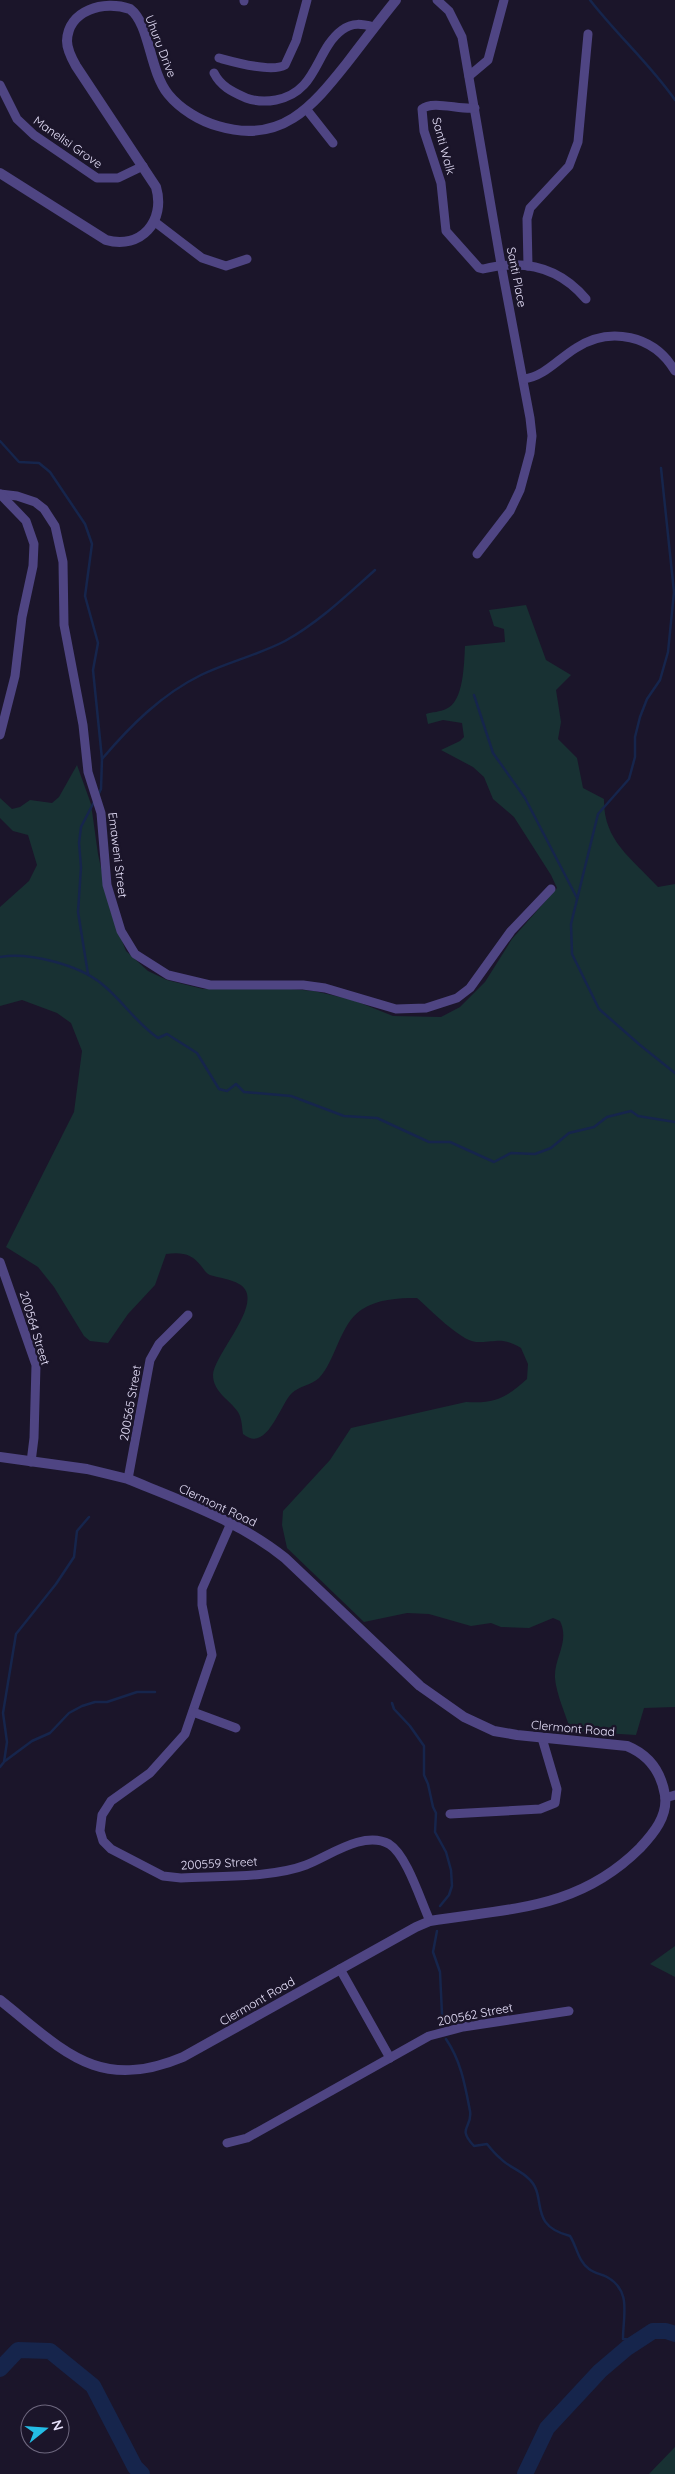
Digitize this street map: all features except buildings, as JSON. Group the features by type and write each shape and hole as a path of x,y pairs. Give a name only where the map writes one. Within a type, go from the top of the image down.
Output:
{"street":[{"path":"219,58 261,68 285,65 296,41 307,0"},
{"name":"Uhuru Drive","path":"155,222 159,196 156,187 79,71 69,51 67,42 69,32 75,17 84,8 98,2 114,2 123,5 137,16 142,23 153,67 168,95 194,116 225,128 255,131 285,123 307,110 322,94 396,0"},
{"name":"Santi Place","path":"437,0 449,11 462,37 501,264 524,379 532,436 520,490 510,511 476,554"},
{"path":"469,76 488,60 504,0"},
{"path":"214,73 218,81 230,91 262,102 281,99 296,93 304,85 340,31 351,25 374,26"},
{"path":"528,266 527,219 530,208 569,166 578,142 588,34"},
{"name":"Manelisi Grove","path":"0,85 17,119 34,135 97,178 118,178 143,166"},
{"name":"Santi Walk","path":"475,108 462,110 433,104 427,105 422,109 424,131 441,183 446,231 479,268 483,269 501,264"},
{"path":"307,110 333,143"},
{"path":"0,173 106,240 120,242 138,238 144,235 155,222 202,258 226,266 247,259"},
{"path":"501,264 528,266 560,276 576,288 586,299"},
{"path":"524,379 545,371 569,352 592,339 617,335 633,337 655,348 675,371"},
{"path":"0,494 26,520 34,544 33,566 22,617 15,676 0,735"},
{"name":"Emaweni Street","path":"0,494 17,496 35,502 44,509 54,526 63,562 64,624 83,725 84,751 99,806 107,885 112,906 125,941 135,954 157,970 168,975 210,985 303,985 325,988 396,1008 426,1008 456,998 470,988 511,931 551,889"},
{"name":"200564 Street","path":"0,1262 36,1364 34,1438 31,1462"},
{"name":"200565 Street","path":"128,1479 150,1360 159,1344 188,1314"},
{"name":"Clermont Road","path":"0,1457 87,1469 128,1479 231,1523 268,1544 285,1558 420,1686 464,1718 494,1731 542,1738 620,1744 634,1749 646,1757 655,1767 670,1797 656,1830 629,1858 599,1882 546,1903 430,1921 403,1933 183,2057 157,2066 140,2069 106,2070 88,2064 69,2054 0,2000"},
{"name":"200559 Street","path":"231,1523 202,1589 202,1605 212,1655 185,1734 175,1748 150,1773 107,1806 102,1815 100,1831 103,1841 111,1850 163,1876 181,1878 288,1871 358,1843 376,1840 390,1845 401,1858 430,1921"},
{"path":"193,1712 236,1728"},
{"path":"450,1814 540,1809 555,1803 557,1789 542,1738"},
{"path":"340,1969 390,2058"},
{"name":"200562 Street","path":"227,2143 247,2138 429,2036 445,2031 569,2011"}],"green space":[{"path":"526,605 546,660 571,675 556,690 561,722 558,739 577,758 583,788 604,799 608,826 620,848 658,887 675,884 675,1707 644,1708 636,1735 571,1731 559,1697 555,1678 555,1670 563,1643 563,1629 560,1621 553,1618 529,1628 501,1627 491,1623 471,1626 429,1614 407,1613 364,1622 287,1548 282,1525 283,1511 330,1460 351,1428 466,1402 493,1401 506,1395 527,1379 528,1364 521,1348 503,1341 476,1342 469,1340 453,1330 417,1298 395,1299 374,1303 361,1310 348,1324 325,1371 319,1378 292,1393 266,1433 259,1438 252,1438 243,1434 239,1414 219,1391 213,1375 216,1365 244,1314 247,1302 246,1292 239,1284 209,1274 195,1259 187,1255 177,1253 166,1254 155,1285 128,1314 108,1343 90,1341 84,1336 54,1287 38,1267 6,1247 74,1112 82,1051 71,1023 57,1013 22,1000 0,1006 0,907 29,881 37,865 28,835 13,831 0,818 0,798 12,809 20,807 30,800 52,803 59,797 77,765 91,804 98,854 110,910 126,951 148,971 167,980 203,989 269,987 314,991 353,1000 393,1016 441,1017 460,1007 485,982 512,939 557,888 551,875 514,817 493,799 484,777 473,767 441,750 460,741 464,737 462,723 443,720 428,724 426,714 446,709 456,699 462,681 465,646 505,642 504,629 494,626 489,610"},
{"path":"675,1946 675,1977 650,1964"},
{"path":"675,2447 675,2474 649,2474"}],"waterway":[{"path":"590,0 655,74 675,100"},
{"path":"0,441 19,462 39,463 50,472 85,524 92,544 85,596 98,643 93,670 102,759 101,789 98,795"},
{"path":"661,468 674,592 668,652 660,680 647,699 640,717 635,737 635,757 629,779 598,814 571,924 572,954 599,1009 675,1073"},
{"path":"102,759 135,723 160,701 201,675 275,646 297,634 332,608 375,570"},
{"path":"474,695 493,753 525,798 577,898"},
{"path":"88,974 78,912 81,867 79,843 81,827 94,802"},
{"path":"0,957 25,956 54,961 92,977 102,984 142,1025 158,1038 167,1034 197,1053 219,1089 227,1091 236,1084 244,1092 291,1096 344,1116 377,1118 429,1142 450,1142 494,1162 511,1153 535,1154 551,1148 569,1133 594,1127 607,1117 631,1111 638,1116 675,1122"},
{"path":"0,1767 4,1762 7,1742 3,1713 16,1634 56,1584 74,1557 77,1531 89,1517"},
{"path":"5,1761 32,1741 50,1733 69,1713 82,1706 95,1702 107,1702 137,1692 155,1692"},
{"path":"392,1703 394,1709 410,1726 424,1746 424,1775 436,1813 435,1832 446,1852 451,1870 452,1886 449,1895 440,1906"},
{"path":"437,1931 433,1952 440,1972 442,2014"},
{"path":"446,2039 459,2065 464,2083 470,2111 466,2128 466,2135 469,2140 474,2146 487,2144 503,2161 528,2178 534,2185 540,2210 548,2225 556,2231 570,2236 585,2266 593,2272 607,2277 620,2289 623,2296 625,2313 623,2339 640,2340"},
{"path":"525,2474 547,2428 600,2371 627,2348 653,2331 666,2331 675,2334"},
{"path":"0,2369 18,2350 50,2351 93,2386 135,2467 142,2474"}]}
